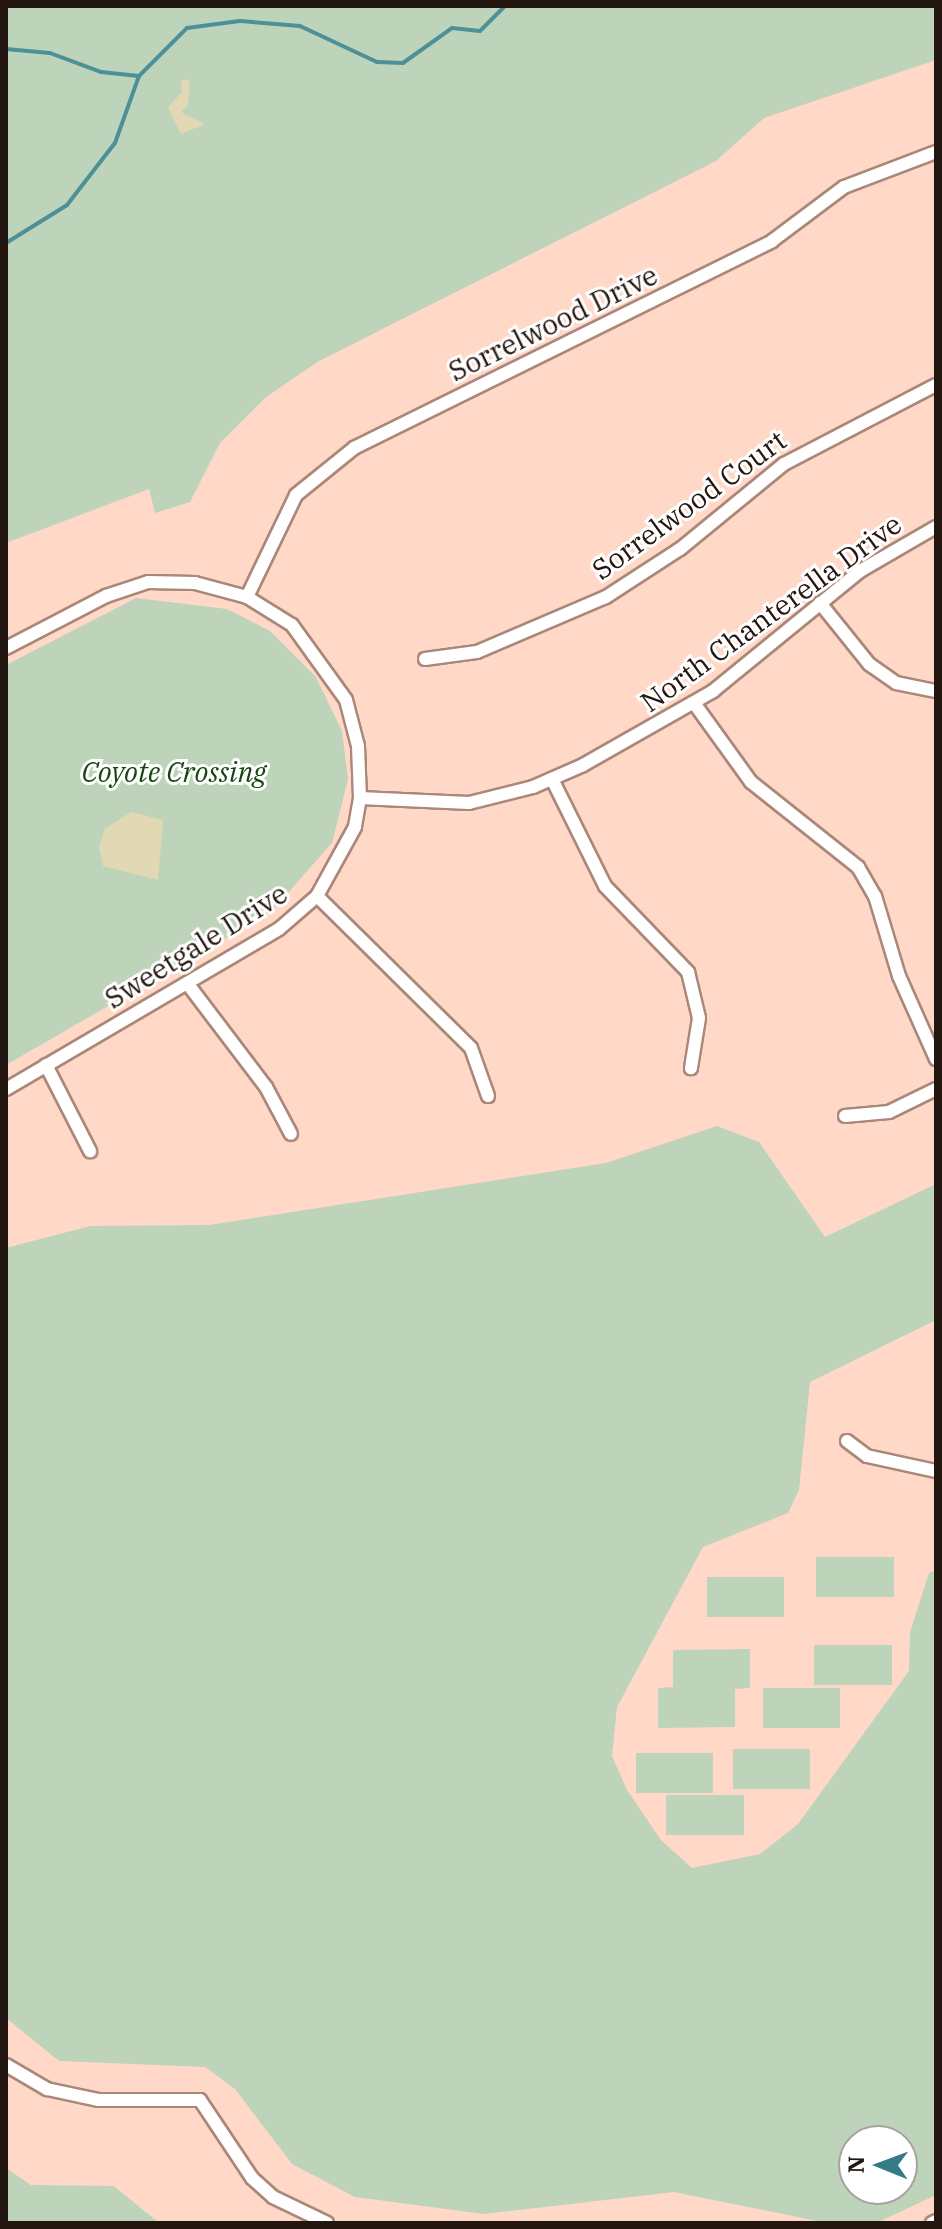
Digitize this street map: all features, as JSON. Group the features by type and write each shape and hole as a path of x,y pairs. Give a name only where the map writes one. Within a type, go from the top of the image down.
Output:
{"street":[{"name":"Sorrelwood Drive","path":"247,597 296,495 354,448 772,241 844,187 936,152"},
{"path":"933,386 936,401"},
{"name":"Sorrelwood Court","path":"425,659 477,652 606,597 680,549 784,464 933,386"},
{"name":"North Chanterella Drive","path":"360,798 469,803 552,779 694,703 886,553 936,527"},
{"name":"Sweetgale Drive","path":"6,648 148,582 195,583 247,597 292,625 346,700 358,746 360,798 355,827 317,896 279,929 6,1089"},
{"path":"820,603 869,664 896,683 936,691"},
{"path":"694,703 751,782 858,867 875,896 899,976 936,1059"},
{"path":"552,779 605,886 688,972 699,1018 691,1068"},
{"path":"317,896 471,1048 488,1096"},
{"path":"187,983 266,1087 291,1134"},
{"path":"46,1065 90,1151"},
{"path":"845,1116 889,1112 936,1089"},
{"path":"847,1441 867,1456 936,1471"},
{"path":"6,2065 47,2089 98,2100 200,2100 252,2178 273,2197 327,2223"}],"green space":[{"path":"6,6 936,6 936,60 764,118 716,161 319,361 266,397 220,443 190,502 155,513 149,489 6,543"},
{"name":"Coyote Crossing","path":"136,598 227,609 270,631 316,677 342,731 348,779 332,843 271,912 6,1065 6,665"},
{"path":"717,1126 759,1142 825,1237 936,1184 936,1320 810,1382 799,1490 788,1513 703,1547 617,1707 612,1756 627,1790 661,1840 692,1868 760,1854 798,1824 909,1671 910,1632 929,1573 936,1570 936,2195 918,2203 918,2125 838,2125 838,2205 915,2205 876,2223 827,2223 674,2192 484,2214 355,2197 292,2164 235,2089 205,2067 59,2061 6,2018 6,1248 90,1226 209,1225 606,1163"},
{"path":"816,1557 894,1557 894,1597 816,1597"},
{"path":"707,1577 784,1577 784,1617 707,1617"},
{"path":"814,1645 892,1645 892,1685 814,1685"},
{"path":"750,1649 750,1688 735,1689 735,1727 658,1728 658,1688 673,1687 673,1650"},
{"path":"763,1688 840,1688 840,1728 763,1728"},
{"path":"733,1749 810,1749 810,1789 733,1789"},
{"path":"636,1753 713,1753 713,1793 636,1793"},
{"path":"666,1795 744,1795 744,1835 666,1835"},
{"path":"6,2168 31,2185 114,2186 159,2223 6,2223"}],"sand":[{"path":"190,79 188,105 181,112 205,124 181,134 168,107 182,92 181,81"},
{"path":"131,812 163,820 158,880 103,866 99,846 105,829"}],"waterway":[{"path":"6,243 67,205 115,143 139,76 187,28 240,21 300,26 377,62 403,63 452,28 480,31 505,6"},
{"path":"6,49 50,53 101,72 139,76"}]}
